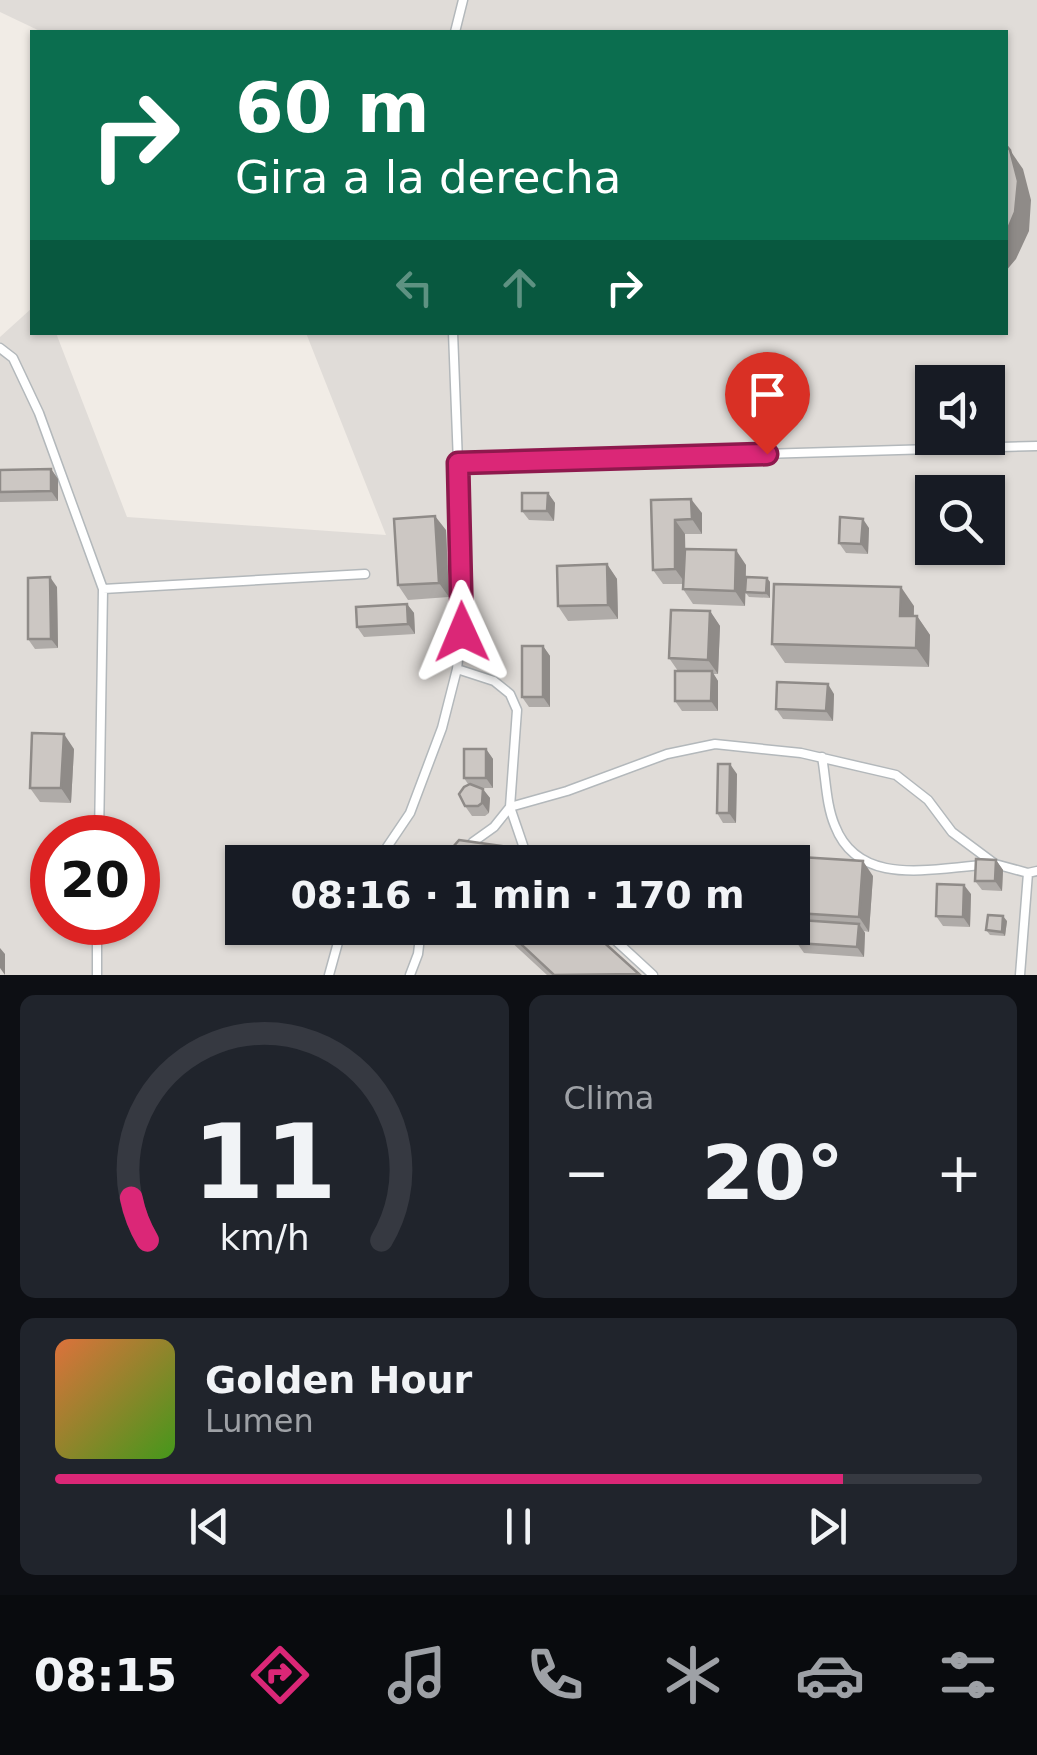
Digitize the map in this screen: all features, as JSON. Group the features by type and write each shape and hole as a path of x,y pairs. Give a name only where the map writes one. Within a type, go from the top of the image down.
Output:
{"lane":[{"path":"456,30 463,0"},
{"path":"388,845 410,813 442,728 462,632 452,335"},
{"path":"0,348 13,358 39,413 103,589 99,815"},
{"path":"458,463 1037,446"},
{"path":"103,589 365,574"},
{"path":"457,669 494,681 510,694 517,710 510,807 523,845"},
{"path":"470,845 494,827 510,807 667,754 715,744 822,757 896,775 928,800 952,832 995,864"},
{"path":"822,757 834,825 848,848 863,862 886,870 995,864 1032,872 1020,975"},
{"path":"97,975 98,945"},
{"path":"330,975 338,945"},
{"path":"410,975 419,945"},
{"path":"620,945 653,975"}],"shaded area":[{"path":"0,0 1037,0 1037,975 0,975 0,337 30,310 30,335 57,335 127,517 386,535 307,335 1008,335 1008,30 38,30 0,12"}],"building":[{"path":"1008,148 1018,181 1015,212 1008,229"},
{"path":"51,469 51,491 0,492 0,470"},
{"path":"522,493 548,493 547,511 522,511"},
{"path":"691,499 692,519 675,520 675,569 653,570 651,500"},
{"path":"435,516 439,583 398,585 394,519"},
{"path":"840,517 863,519 861,544 839,543"},
{"path":"685,549 736,550 735,591 683,589"},
{"path":"607,564 608,605 558,606 557,566"},
{"path":"50,577 51,639 28,639 28,578"},
{"path":"746,577 767,578 766,593 745,592"},
{"path":"774,584 901,587 900,616 917,616 916,648 772,644"},
{"path":"407,604 408,624 357,627 356,607"},
{"path":"671,610 710,611 708,660 669,658"},
{"path":"522,646 543,646 543,697 522,697"},
{"path":"675,671 712,671 711,701 675,701"},
{"path":"777,682 828,684 826,711 776,709"},
{"path":"32,733 64,734 61,788 30,788"},
{"path":"464,749 486,749 486,778 464,778"},
{"path":"718,764 730,764 729,813 717,813"},
{"path":"470,784 483,789 478,806 465,806 459,794"},
{"path":"459,840 494,845 455,845"},
{"path":"810,858 863,861 859,917 810,914"},
{"path":"976,859 996,860 995,881 975,881"},
{"path":"937,884 964,885 963,917 936,916"},
{"path":"988,915 1003,916 1002,932 986,930"},
{"path":"810,921 859,924 857,947 810,944"},
{"path":"522,945 607,945 639,974 554,975"}],"route":[{"path":"462,632 458,463 767,454"}]}
